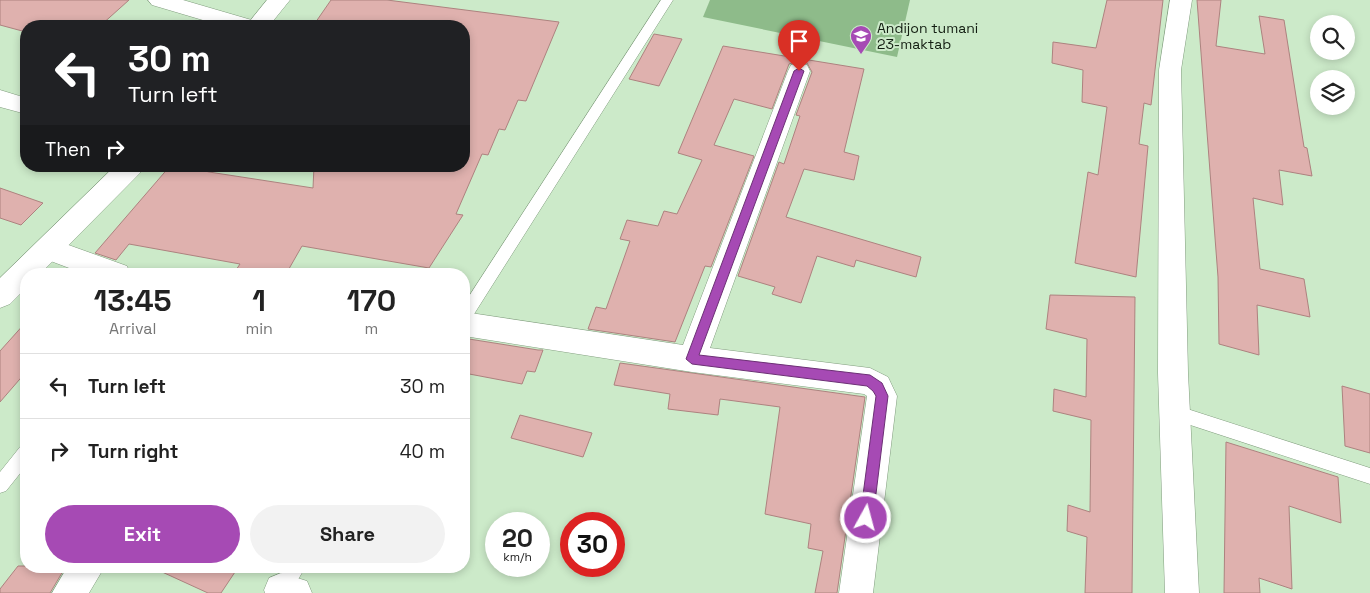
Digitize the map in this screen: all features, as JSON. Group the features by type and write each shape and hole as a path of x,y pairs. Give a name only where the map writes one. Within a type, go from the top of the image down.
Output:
{"street":[{"path":"159,0 227,20"},
{"path":"262,20 280,0"},
{"path":"1181,0 1170,70 1175,413 1182,593"},
{"path":"692,359 799,71"},
{"path":"0,98 20,104"},
{"path":"29,268 125,172"},
{"path":"49,249 101,268"},
{"path":"0,295 20,276"},
{"path":"470,325 692,359 870,381 878,387 882,396 856,593"},
{"path":"69,593 83,573"}],"lane":[{"path":"470,308 667,0"},
{"path":"1175,413 1370,476"},
{"path":"0,485 20,460"}],"green space":[{"path":"710,0 910,0 897,57 703,17"}],"building":[{"path":"0,0 129,0 107,20 20,20 20,30 0,25"},
{"path":"331,0 387,0 559,22 526,101 518,100 505,130 499,129 488,155 482,154 456,214 463,215 429,268 302,246 289,268 237,268 240,264 129,244 116,260 95,253 165,172 209,172 313,188 314,172 470,172 470,20 317,20"},
{"path":"1107,0 1163,0 1151,105 1144,103 1139,144 1148,146 1136,277 1075,263 1088,172 1098,175 1107,107 1082,102 1083,70 1052,63 1053,42 1096,48"},
{"path":"1197,0 1221,0 1216,46 1265,54 1259,16 1284,20 1304,147 1307,148 1312,176 1279,170 1283,205 1253,198 1260,269 1304,279 1310,317 1257,305 1259,355 1219,344 1218,277"},
{"path":"654,34 682,39 659,86 629,79"},
{"path":"723,46 864,69 844,152 859,156 854,180 804,169 786,217 921,257 916,277 856,260 854,267 817,256 801,303 772,294 775,287 738,276 779,162 784,164 800,116 796,115 812,72 807,63 799,61 789,64 772,109 734,99 714,145 754,156 711,267 705,266 675,342 588,329 596,307 606,309 630,241 620,239 627,220 658,226 664,211 677,214 702,160 678,153"},
{"path":"0,188 43,203 21,225 0,218"},
{"path":"1050,295 1135,297 1132,593 1085,593 1087,537 1067,531 1068,505 1090,512 1091,420 1053,411 1054,389 1086,397 1087,339 1046,329"},
{"path":"20,329 20,379 0,402 0,351"},
{"path":"470,339 543,350 535,372 527,371 522,384 470,374"},
{"path":"620,363 865,397 837,593 815,593 823,551 808,548 811,524 765,514 780,407 720,399 718,415 668,409 670,394 614,385"},
{"path":"1342,386 1370,394 1370,453 1345,446"},
{"path":"520,415 592,433 583,457 511,438"},
{"path":"1226,442 1338,477 1341,523 1289,506 1292,589 1259,578 1260,593 1224,593"},
{"path":"18,566 20,566 20,573 62,573 50,593 0,593 0,589"},
{"path":"164,573 234,573 221,593 208,593"}],"place":[{"name":"Andijon tumani 23-maktab","path":"861,55"}],"route":[{"path":"799,71 692,359 870,381 878,387 882,396 866,518"}]}
